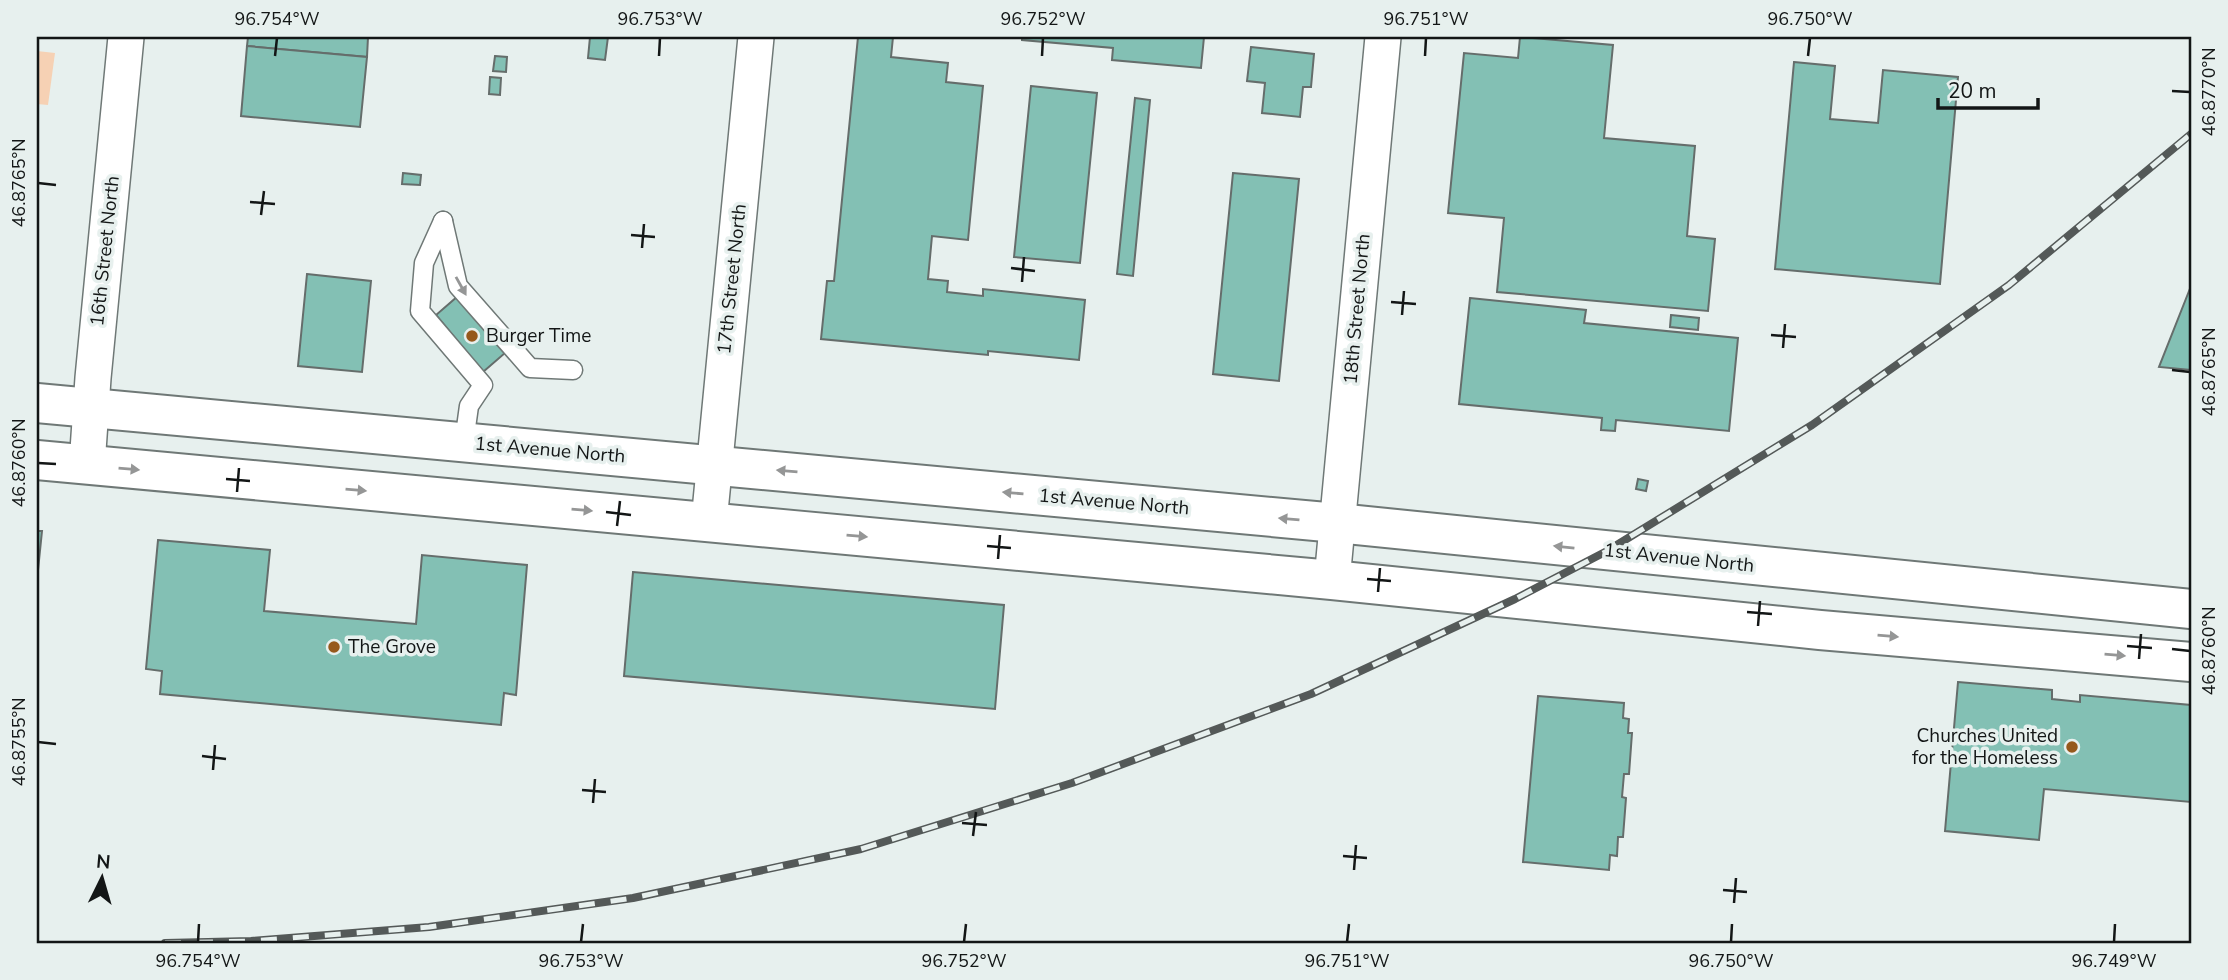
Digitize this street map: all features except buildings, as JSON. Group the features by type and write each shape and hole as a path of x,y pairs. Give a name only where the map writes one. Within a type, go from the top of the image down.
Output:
{"main road":[{"name":"1st Avenue North","path":"37,403 1337,523 2191,609"},
{"path":"37,460 1332,580 1820,630 2191,662"},
{"path":"1820,630 1826,573"},
{"path":"1820,630 1841,600 1864,597 2007,609 2108,601"}],"street":[{"name":"16th Street North","path":"87,465 90,408 126,37"},
{"name":"17th Street North","path":"709,522 755,37"},
{"name":"18th Street North","path":"1332,580 1382,37"}],"lane":[{"path":"464,442 468,406 483,385 420,311 424,263 443,221 458,286 530,368 573,370"}],"shaded area":[{"path":"37,51 55,53 48,105 37,104"}],"railway":[{"path":"165,943 251,941 429,927 633,898 861,849 1072,783 1311,694 1515,599 1607,551 1812,425 2009,285 2191,134"}],"place":[{"name":"Burger Time","path":"472,336"},
{"name":"The Grove","path":"334,647"},
{"name":"Churches United for the Homeless","path":"2072,747"}]}
